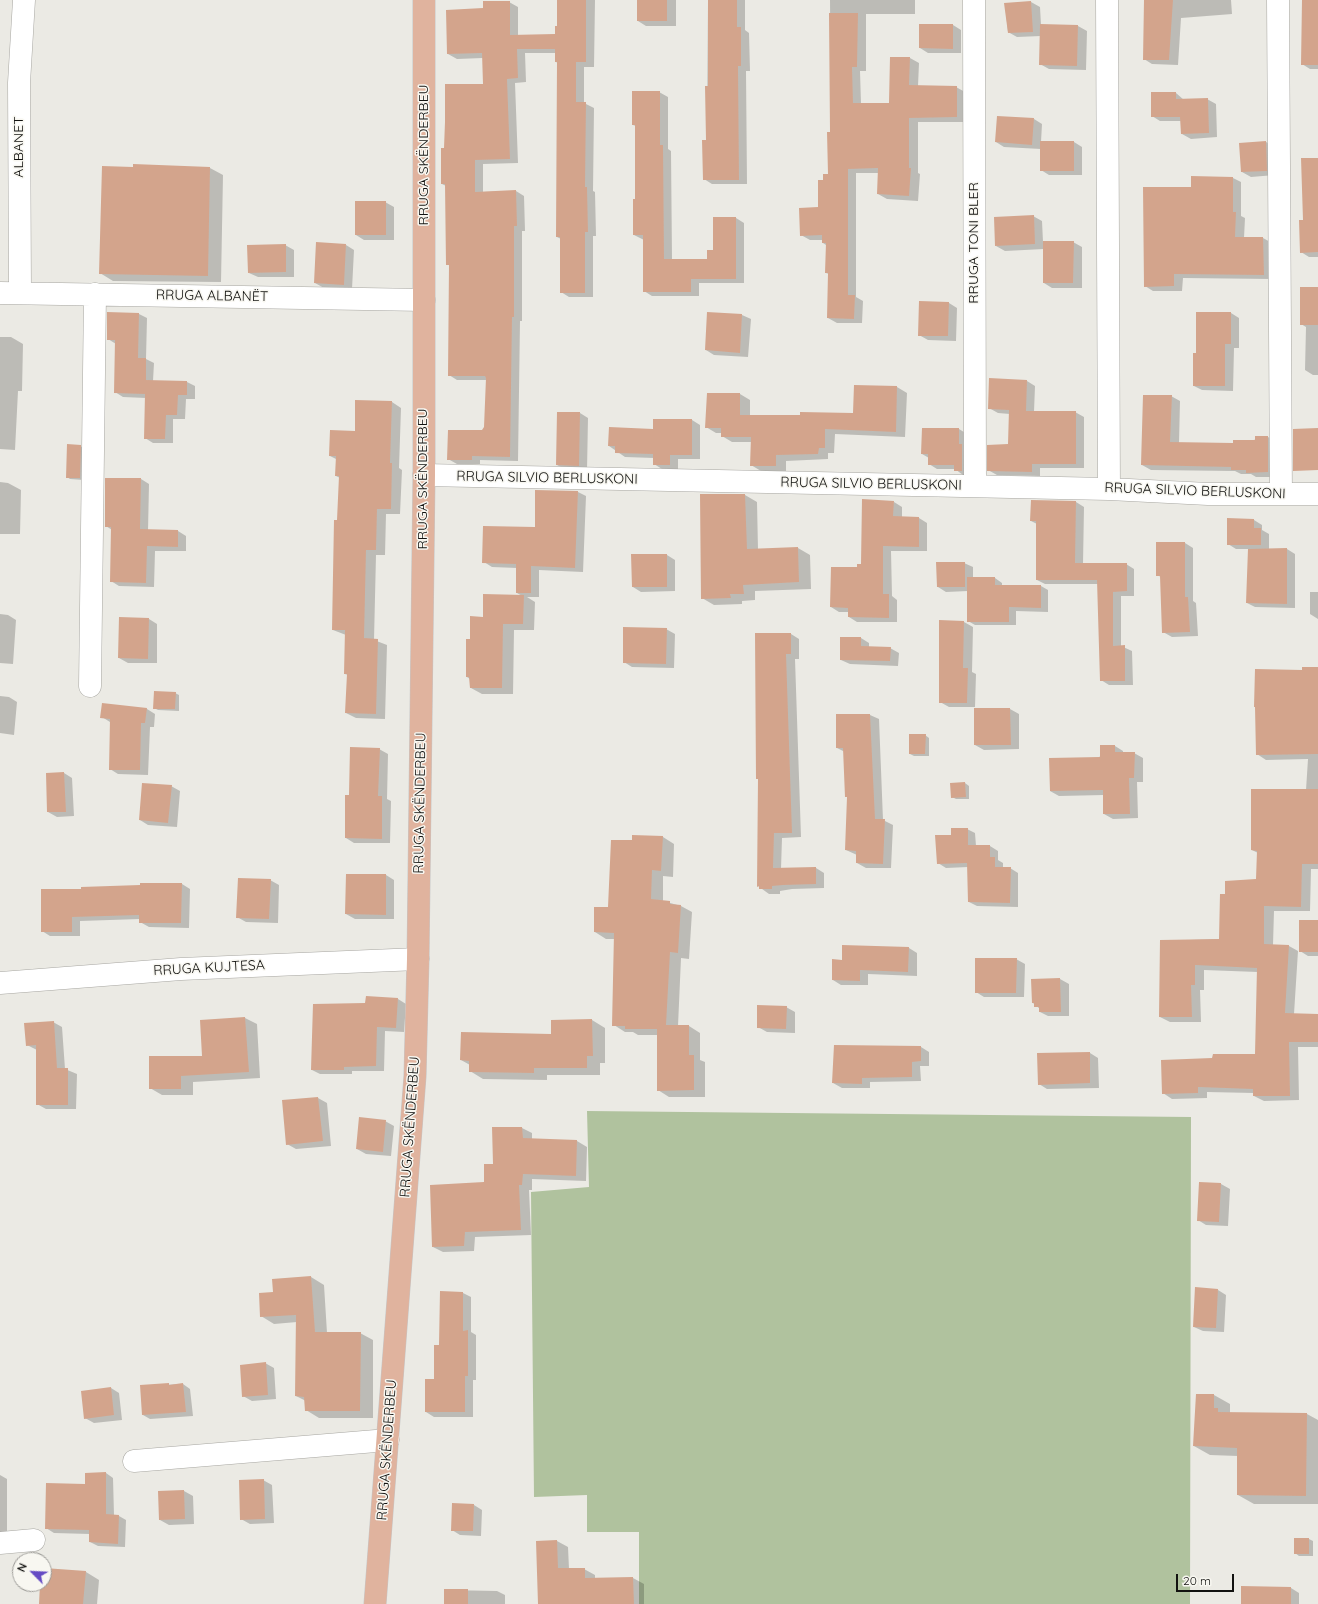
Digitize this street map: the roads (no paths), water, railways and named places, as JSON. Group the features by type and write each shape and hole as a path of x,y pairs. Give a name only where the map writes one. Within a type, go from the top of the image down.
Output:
{"main road":[{"name":"RRUGA SKËNDERBEU","path":"375,1604 415,1076 418,960 424,475 424,0"}],"street":[{"name":"ALBANET","path":"10,293 18,83 24,0"},
{"name":"RRUGA TONI BLER","path":"974,0 975,486"},
{"path":"1107,0 1109,489"},
{"path":"1278,0 1281,494"},
{"name":"RRUGA ALBANËT","path":"10,293 424,300"},
{"path":"90,686 95,294"},
{"name":"RRUGA SILVIO BERLUSKONI","path":"424,475 1109,489 1208,494 1318,494"},
{"name":"RRUGA KUJTESA","path":"0,983 181,969 418,960"},
{"path":"134,1461 388,1440"},
{"path":"0,1543 34,1540"}]}
